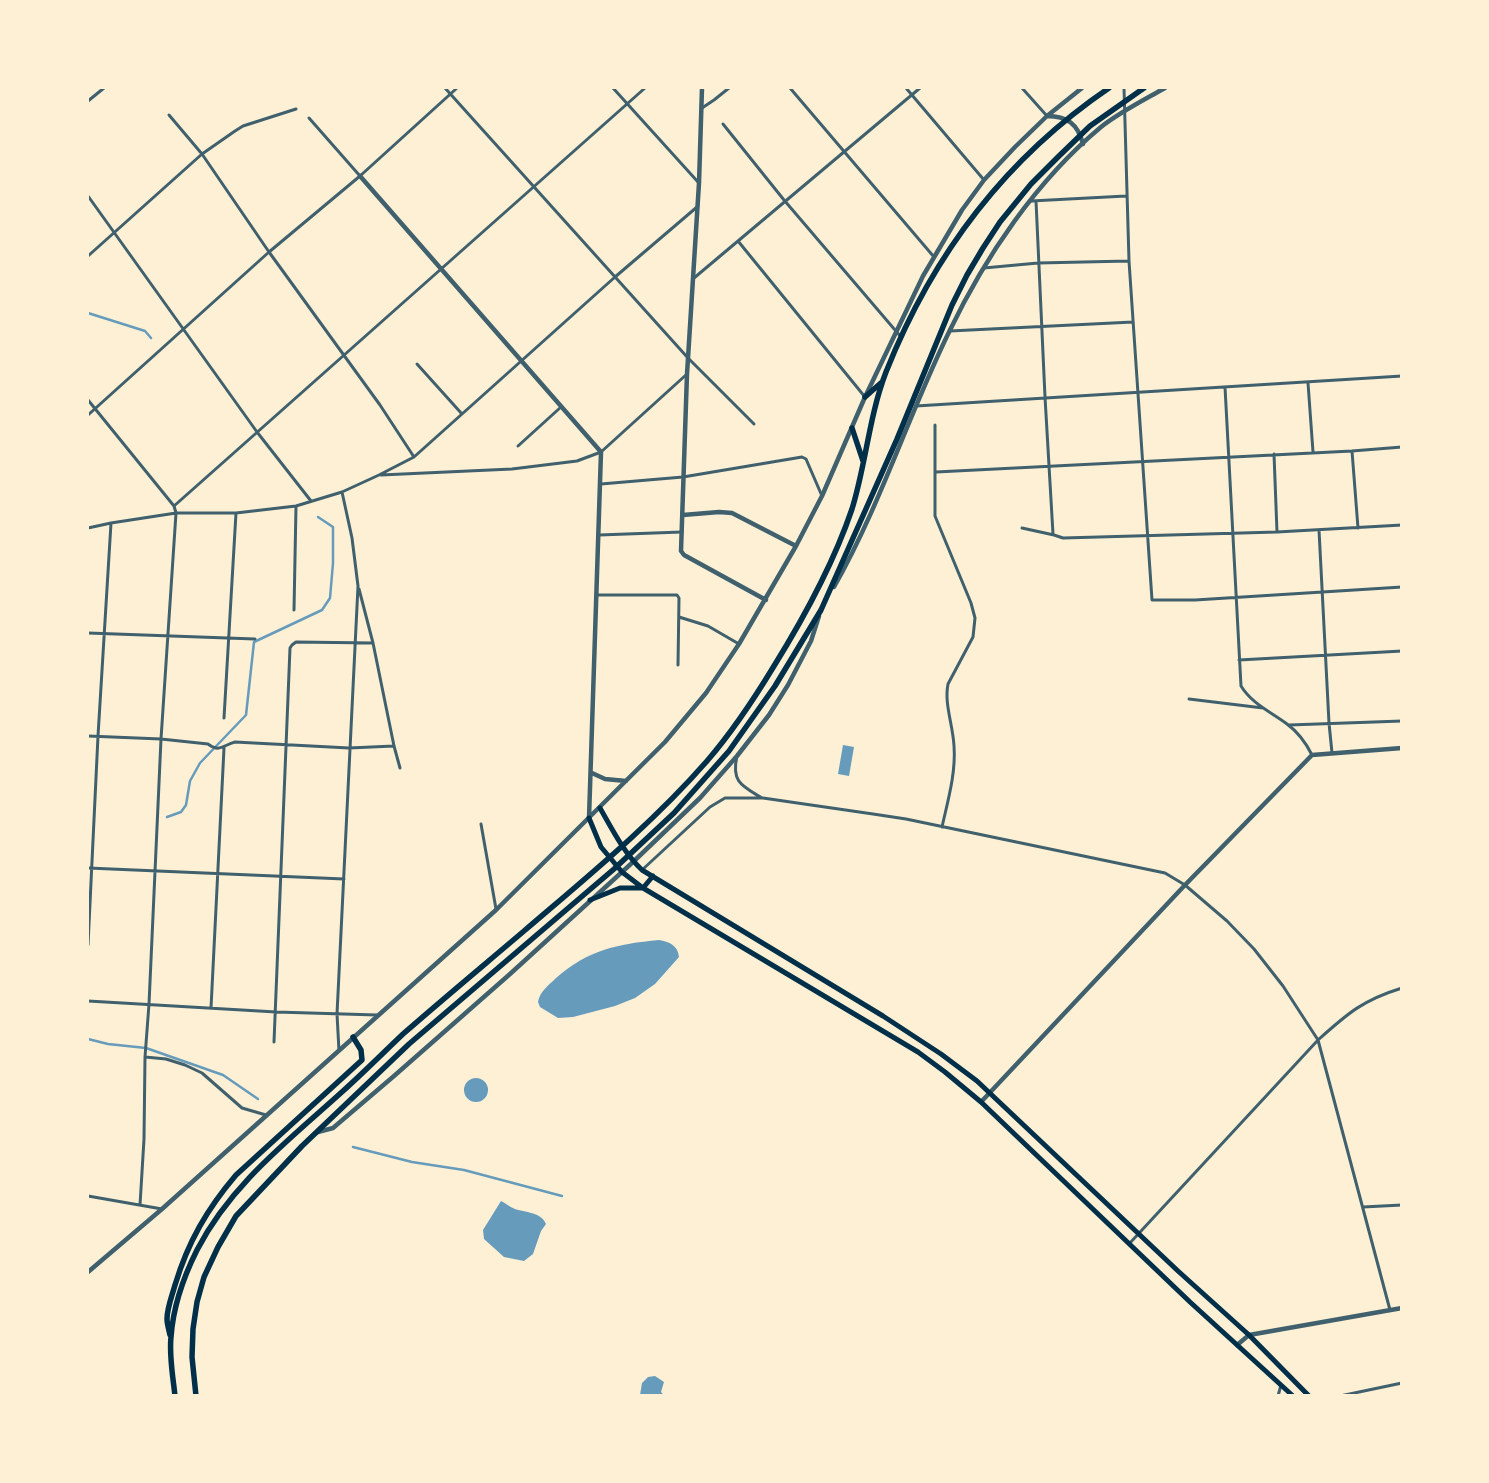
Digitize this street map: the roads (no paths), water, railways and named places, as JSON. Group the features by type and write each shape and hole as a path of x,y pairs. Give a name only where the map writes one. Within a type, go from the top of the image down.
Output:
{"main road":[{"path":"170,1339 177,1304 195,1254 224,1205 251,1174 402,1035 603,863 664,806 726,738 757,695 810,605 834,556 851,510 882,382 899,335 926,288 969,220 1013,169 1056,127 1109,88"},
{"path":"196,1396 192,1357 193,1329 197,1302 204,1277 218,1247 236,1216 251,1198 409,1044 614,869 674,813 728,751 770,693 821,610 860,524 952,305 967,275 1000,222 1031,184 1090,126 1144,88"},
{"path":"866,397 882,382"},
{"path":"852,428 862,454 863,465"},
{"path":"600,808 615,835 642,870 941,1054 990,1092 1178,1271 1249,1335 1309,1396"},
{"path":"589,818 602,847 622,872 643,888 918,1052 945,1072 981,1102 1293,1396"},
{"path":"643,888 653,876"},
{"path":"590,900 620,888 643,888"},
{"path":"175,1396 167,1319 170,1303 191,1240 205,1215 236,1175 362,1060 362,1050 353,1037"},
{"path":"1281,1385 1290,1383 1298,1386"}],"street":[{"path":"88,101 104,88"},
{"path":"445,88 688,358 754,424"},
{"path":"88,415 269,252 360,176 458,88"},
{"path":"613,88 699,183"},
{"path":"174,506 441,270 533,185 645,88"},
{"path":"702,88 698,207 687,374 681,551 684,555 766,600"},
{"path":"702,108 729,88"},
{"path":"790,88 934,257"},
{"path":"906,88 984,180"},
{"path":"694,278 784,200 920,88"},
{"path":"1022,88 1047,116 1062,118 1075,125 1083,144"},
{"path":"88,1272 162,1209 496,910 665,742 706,693 740,644 766,600 822,496 866,397 899,335 934,257 962,210 984,180 1047,116 1082,88"},
{"path":"1124,88 1129,261 1152,600 1235,598 1402,587"},
{"path":"318,1132 333,1128 510,974 634,862 700,798 737,756 788,685 811,641 821,610 855,550 950,331 984,268 1034,201 1048,178 1101,127 1165,88"},
{"path":"88,256 202,154 243,126 296,110"},
{"path":"169,115 202,154 269,252 344,354 414,457"},
{"path":"309,118 601,452 592,773 589,818"},
{"path":"723,124 784,200 899,335"},
{"path":"88,196 257,432 311,501"},
{"path":"1034,201 1126,196"},
{"path":"1034,201 1054,534"},
{"path":"88,528 176,513 236,514 296,506 342,492 379,476 414,457 614,277 698,207"},
{"path":"738,241 866,397"},
{"path":"984,268 1038,263 1129,261"},
{"path":"950,331 1042,328 1133,322"},
{"path":"417,364 462,414"},
{"path":"379,476 531,467 577,461 601,452 687,374"},
{"path":"910,406 1402,376"},
{"path":"1308,383 1313,452"},
{"path":"1225,387 1241,686 1246,694 1288,725 1303,739 1312,755"},
{"path":"88,400 174,506 176,513 160,739 140,1205"},
{"path":"518,446 561,407"},
{"path":"935,425 935,516 971,603 975,624 973,637 948,684 946,692 953,730 955,762 942,827"},
{"path":"936,472 1402,447"},
{"path":"1352,451 1358,528"},
{"path":"1274,454 1277,532"},
{"path":"601,484 684,477 802,457 806,459 822,496"},
{"path":"342,492 352,538 358,586 373,643 400,768"},
{"path":"294,610 296,506"},
{"path":"683,515 719,512 732,513 796,546"},
{"path":"224,718 236,514"},
{"path":"88,946 89,868 111,523"},
{"path":"1022,528 1054,534 1063,538 1277,532 1402,525"},
{"path":"1319,530 1321,592 1332,752"},
{"path":"599,535 682,532"},
{"path":"338,1051 349,748 358,586"},
{"path":"597,596 677,595 679,598 678,665"},
{"path":"679,617 708,626 740,644"},
{"path":"88,633 255,640"},
{"path":"274,1042 290,648 296,642 373,643"},
{"path":"1239,660 1402,651"},
{"path":"1189,700 1263,708"},
{"path":"1288,725 1402,721"},
{"path":"88,736 160,739 208,744 214,748 224,748 235,742 349,748 394,746"},
{"path":"212,1008 224,748"},
{"path":"981,1102 1185,885 1312,755 1402,748"},
{"path":"737,756 735,766 737,780 746,789 763,798"},
{"path":"592,773 605,779 626,781"},
{"path":"642,870 718,801 731,798 763,798 873,814 1165,873 1185,885 1228,921 1254,949 1284,986 1318,1040 1390,1310"},
{"path":"591,802 600,808"},
{"path":"481,824 496,910"},
{"path":"89,868 344,879"},
{"path":"1130,1244 1318,1040 1358,1005 1381,994 1402,988"},
{"path":"88,1001 276,1012 377,1015"},
{"path":"145,1057 166,1059 185,1064 202,1073 242,1108 267,1115"},
{"path":"88,1196 162,1209"},
{"path":"1363,1207 1402,1205"},
{"path":"1237,1345 1249,1335 1402,1308"},
{"path":"1340,1396 1402,1384"},
{"path":"1278,1396 1281,1385"}],"water":[{"path":"843,745 854,747 849,776 838,774"},
{"path":"659,940 675,947 679,957 655,984 635,998 615,1006 573,1017 558,1018 540,1007 538,1002 545,989 568,968 580,961 616,946"},
{"path":"476,1078 485,1081 488,1090 485,1099 476,1102 467,1099 464,1090 467,1081"},
{"path":"501,1201 515,1209 541,1217 546,1224 541,1231 533,1254 524,1261 504,1257 484,1239 483,1230"},
{"path":"655,1376 664,1382 661,1392 664,1395 640,1395 642,1383 648,1377"}],"waterway":[{"path":"88,313 145,331 151,338"},
{"path":"167,817 181,812 186,805 190,781 200,763 246,715 254,642 322,610 330,598 333,563 333,527 318,517"},
{"path":"88,1039 108,1044 146,1048 223,1075 258,1099"},
{"path":"353,1147 412,1162 464,1170 562,1196"}]}
